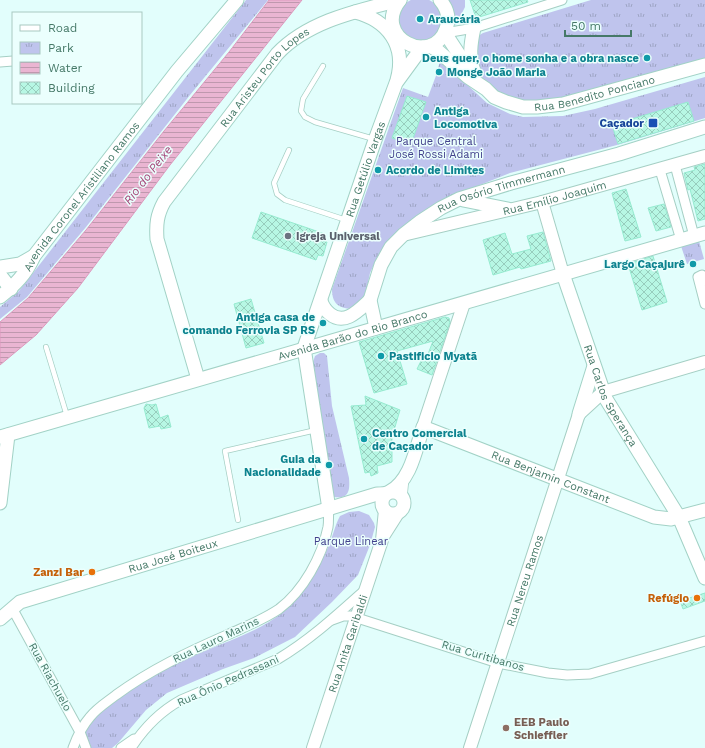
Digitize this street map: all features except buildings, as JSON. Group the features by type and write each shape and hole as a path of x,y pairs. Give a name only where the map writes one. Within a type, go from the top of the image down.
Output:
{"main road":[{"name":"Avenida Coronel Aristiliano Ramos","path":"0,297 11,289 28,270 34,256 177,71 237,0"},
{"path":"400,0 393,13 393,28 397,35 408,45 426,46"},
{"name":"Rua Aristeu Porto Lopes","path":"198,379 158,239 156,227 157,218 164,202 284,46 302,33 354,12 400,0"},
{"path":"440,0 447,12 448,19 444,33"},
{"path":"354,12 377,20 386,28 393,38 398,48 400,60 396,83"},
{"path":"474,28 471,40 471,56 473,70 476,75"},
{"name":"Rua Getúlio Vargas","path":"329,509 304,348 396,83 415,56 426,46 441,38 444,33"},
{"name":"Rua Benedito Ponciano","path":"444,33 466,65 476,75 486,89"},
{"name":"Rua Benedito Ponciano","path":"426,46 437,50 468,77 494,96 506,102 523,107 538,108 577,100 705,65"},
{"name":"Rua Osório Timmermann","path":"376,328 370,300 381,265 391,247 403,235 441,208 459,199 511,183 619,154 705,127"},
{"path":"459,199 508,209"},
{"name":"Avenida Barão do Rio Branco","path":"4,436 700,234"},
{"path":"0,267 20,264 34,256"},
{"name":"Rua Carlos Sperança","path":"563,274 604,396 679,517 705,578"},
{"path":"0,275 11,289"},
{"path":"321,301 323,308 333,317 340,319 351,316 370,300"},
{"path":"579,414 594,366"},
{"path":"388,493 396,493 402,497 403,507 398,513 392,514 384,510 383,500 388,493 399,484 407,474 423,427"},
{"name":"Rua Benjamin Constant","path":"423,427 654,517 672,519 705,510"},
{"path":"0,503 4,436"},
{"name":"Rua José Boiteux","path":"0,619 6,606 377,494 388,493"},
{"name":"Rua José Boiteux","path":"351,502 384,510"}],"street":[{"path":"444,33 474,28 562,0"},
{"path":"0,62 12,61"},
{"name":"Rua Emílio Joaquim","path":"403,235 542,202 660,170 705,156"},
{"path":"675,165 700,234"},
{"path":"660,170 681,240"},
{"name":"Rua Carlos Sperança","path":"542,202 563,274"},
{"path":"705,281 702,275 698,277 705,304"},
{"path":"423,427 464,303"},
{"path":"604,396 691,370 705,362"},
{"path":"691,370 705,371"},
{"name":"Rua Nereu Ramos","path":"470,748 579,414 604,396"},
{"name":"Rua Lauro Marins","path":"72,748 80,732 92,715 111,699 146,674 279,609 294,594 315,564 328,527 329,509"},
{"name":"Rua Anita Garibaldi","path":"382,540 384,510"},
{"name":"Rua Anita Garibaldi","path":"313,748 382,540 398,513"},
{"name":"Rua Ônio Pedrassani","path":"131,748 146,728 167,708 181,700 278,659 293,650 332,620 365,590"},
{"name":"Rua Riachuelo","path":"6,606 80,732 86,748"},
{"name":"Rua Ônio Pedrassani","path":"332,620 343,616 357,617"},
{"name":"Rua Curitibanos","path":"357,617 498,663 548,673 567,675 590,674 705,641"},
{"path":"121,748 139,736"}],"lane":[{"path":"323,66 303,100 301,111 305,117 315,122 375,140"},
{"path":"289,150 274,183 277,194 284,200 348,220"},
{"path":"46,346 67,417"},
{"path":"238,520 225,451 317,430"},
{"path":"405,492 407,474"}],"green space":[{"path":"416,-1 424,-1 432,2 438,8 442,20 438,32 432,38 420,42 408,38 402,32 398,20 402,8 408,2"},
{"path":"246,0 268,0 190,95 86,227 27,297 0,319 0,307 19,291"},
{"path":"448,0 465,0 465,7 456,25 453,24"},
{"path":"591,0 705,0 705,59 539,104 503,98 481,79 474,54 478,36 483,33"},
{"name":"Parque Central José Rossi Adami","path":"440,60 487,103 510,114 523,117 563,116 595,109 705,77 705,118 617,145 510,173 440,201 400,229 387,243 377,258 370,273 365,297 352,309 340,306 333,298 332,289 403,88 428,97"},
{"path":"699,241 704,259 687,264 681,246"},
{"path":"320,353 324,353 327,356 332,406 349,478 349,490 343,497 334,497 331,493 313,362 315,356"},
{"name":"Parque Linear","path":"359,511 369,515 375,527 370,545 358,575 295,637 254,658 223,669 167,693 146,710 112,748 88,748 84,730 96,716 124,693 155,674 255,630 283,612 298,598 316,572 329,545 340,516 349,512"}],"water":[{"name":"Rio do Peixe","path":"269,0 302,0 170,165 78,288 36,335 0,365 0,322 28,298 86,230"}],"place":[{"name":"Araucária","path":"420,19"},
{"name":"Deus quer, o home sonha e a obra nasce","path":"647,58"},
{"name":"Monge João Maria","path":"439,72"},
{"name":"Antiga Locomotiva","path":"426,117"},
{"name":"Caçador","path":"653,123"},
{"name":"Acordo de Limites","path":"378,170"},
{"name":"Igreja Universal","path":"288,236"},
{"name":"Largo Caçajurê","path":"693,264"},
{"name":"Antiga casa de comando Ferrovia SP RS","path":"323,323"},
{"name":"Pastificio Myatã","path":"381,356"},
{"name":"Centro Comercial de Caçador","path":"364,439"},
{"name":"Guia da Nacionalidade","path":"329,465"},
{"name":"Zanzi Bar","path":"92,572"},
{"name":"Refúgio","path":"697,598"},
{"name":"EEB Paulo Schieffler","path":"506,728"}]}
